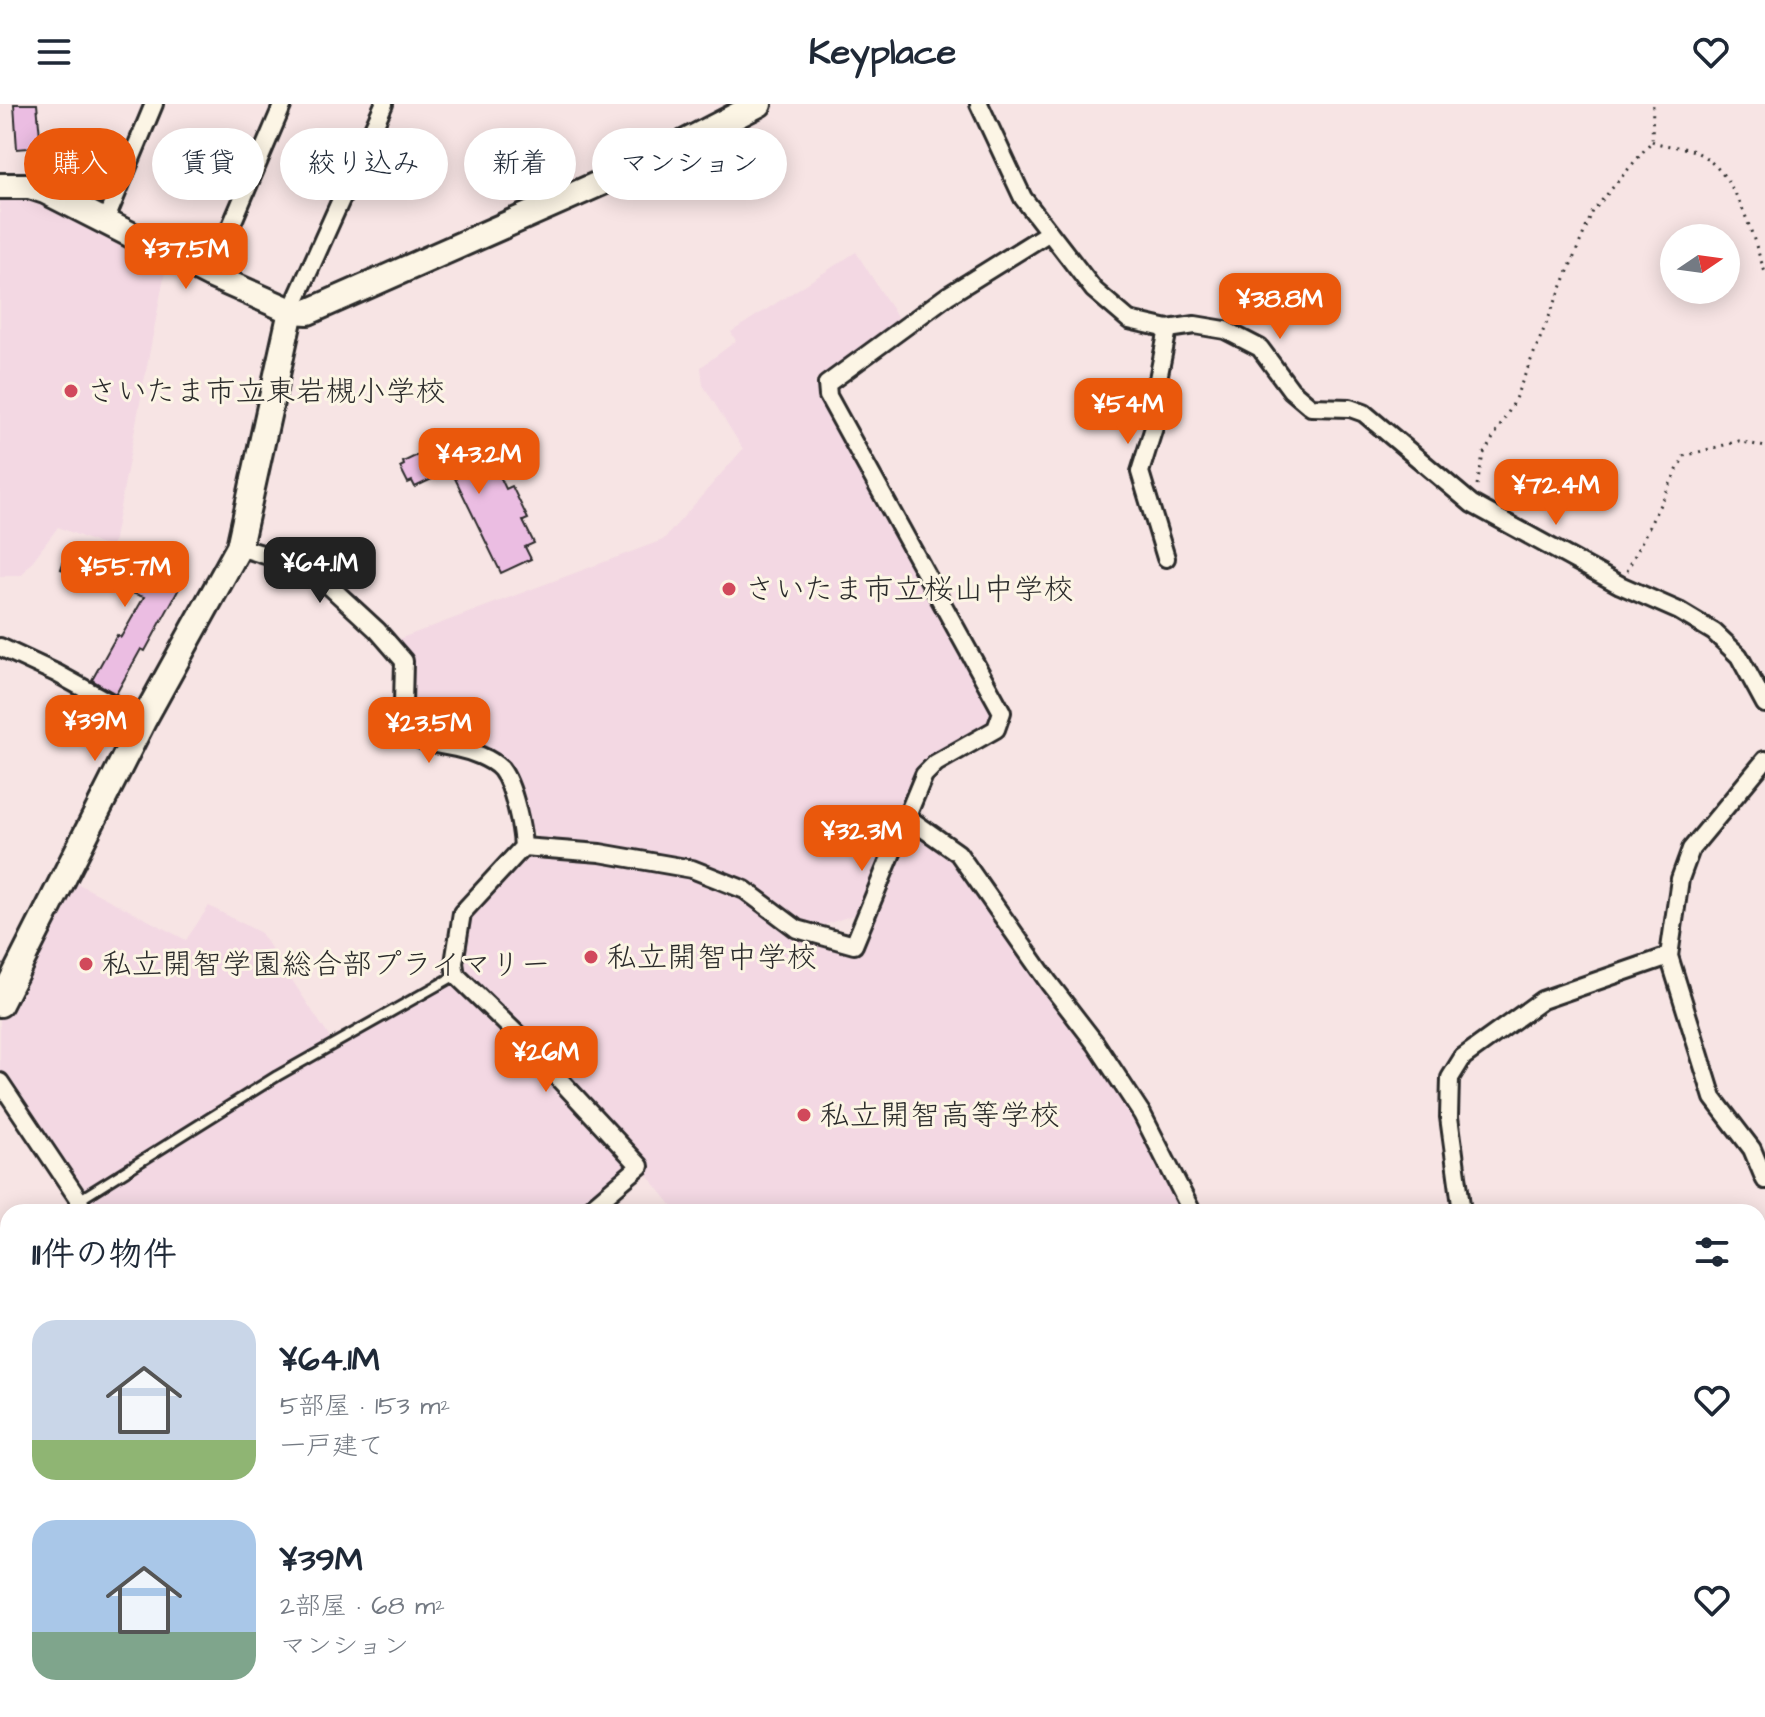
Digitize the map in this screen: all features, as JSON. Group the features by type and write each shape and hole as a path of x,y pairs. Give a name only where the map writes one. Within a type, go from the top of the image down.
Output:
{"street":[{"path":"104,224 154,104"},
{"path":"210,275 283,104"},
{"path":"0,1004 143,721 239,547 291,311 384,104"},
{"path":"0,186 30,186 45,191 104,224 210,275 291,311 308,312 623,174 759,104"},
{"path":"979,104 1023,198 1094,290 1129,320 1168,329 1195,325 1225,330 1260,348 1291,390 1311,407 1350,408 1364,413 1472,504 1620,585 1679,611 1714,632 1739,656 1765,704"},
{"path":"523,847 600,853 692,869 745,890 797,929 854,945 924,775 936,763 996,729 1002,712 828,396 827,384 947,296 1048,233"},
{"path":"1166,558 1140,472 1155,424 1158,379 1168,329"},
{"path":"239,547 311,569 377,630 404,661 403,704 409,734 430,745 480,755 501,769 522,822 523,847 462,913 454,963 456,975 519,1036 640,1166 595,1204"},
{"path":"0,647 56,673 143,721"},
{"path":"1765,760 1691,849 1680,879 1670,930 1669,956 1713,1098 1752,1149 1765,1180"},
{"path":"907,817 958,853 1096,1044 1142,1114 1188,1204"},
{"path":"1461,1204 1449,1117 1450,1078 1463,1057 1542,1000 1669,956"},
{"path":"0,1082 80,1204"}],"lane":[{"path":"84,1204 277,1076 456,975"}],"path":[{"path":"1472,504 1483,455 1512,406 1593,211 1652,141 1653,104"},
{"path":"1652,141 1694,151 1714,165 1736,194 1765,272"},
{"path":"1620,585 1684,456 1739,441 1765,447"}],"shaded area":[{"name":"さいたま市立東岩槻小学校","path":"10,185 24,191 24,200 43,200 168,256 112,549 58,527 22,575 0,576 0,186"},
{"name":"さいたま市立桜山中学校","path":"856,252 899,320 815,381 820,401 998,712 995,724 918,766 856,914 824,925 800,920 741,879 689,863 622,846 544,846 525,821 499,759 420,736 411,711 413,685 399,639 663,540 743,449 703,385 701,367 736,341 731,332"},
{"path":"907,817 958,853 1142,1114 1188,1204 671,1204 640,1166 595,1204 78,1204 0,1082 0,1004 65,877 186,940 209,906 261,933 334,1044 456,975 462,913 523,847 600,853 745,890 797,929 854,944"}],"building":[{"path":"14,104 37,104 39,128 24,128 24,148 17,149"},
{"path":"461,434 466,445 471,442 476,452 486,447 506,489 512,486 528,519 523,521 534,543 525,547 531,559 501,573 451,470 415,487 412,481 408,483 400,467 404,465 403,462"},
{"path":"69,545 158,575 180,587 145,651 141,649 116,694 92,680 117,635 121,637 144,597 61,569"}],"place":[{"name":"さいたま市立東岩槻小学校","path":"71,391"},
{"name":"さいたま市立桜山中学校","path":"729,589"},
{"name":"私立開智中学校","path":"591,957"},
{"name":"私立開智学園総合部プライマリー","path":"86,964"},
{"name":"私立開智高等学校","path":"804,1115"}]}
